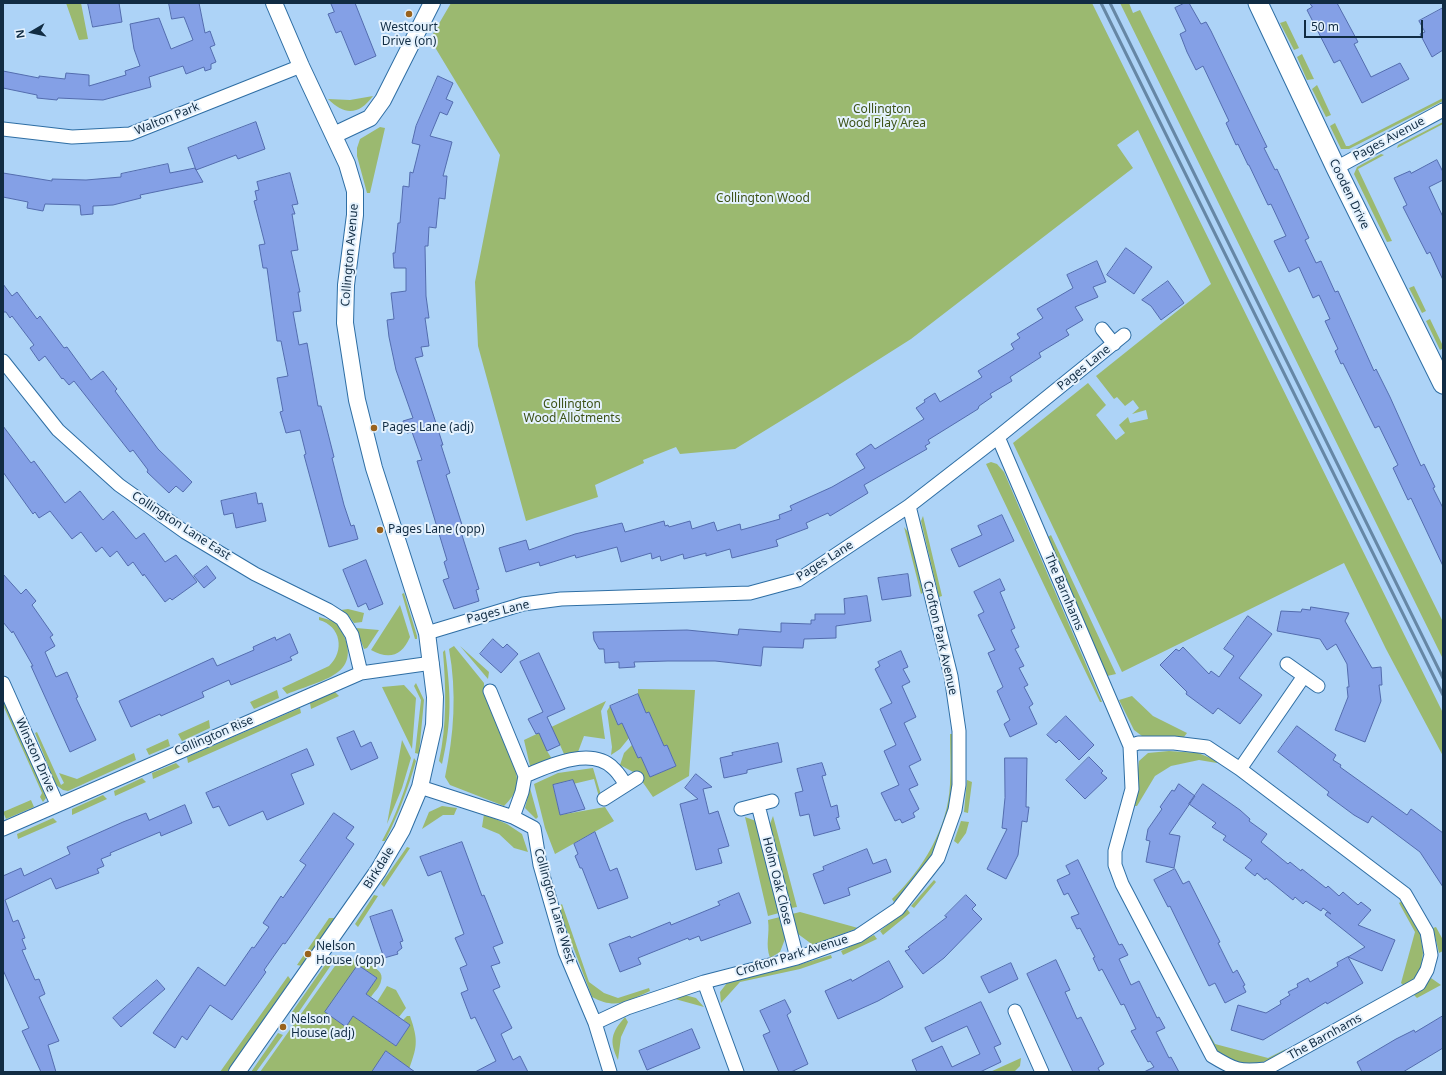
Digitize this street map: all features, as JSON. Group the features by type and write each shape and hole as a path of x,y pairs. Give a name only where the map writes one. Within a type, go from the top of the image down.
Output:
{"main road":[{"name":"Cooden Drive","path":"1258,3 1336,168 1443,384"}],"street":[{"name":"Collington Avenue","path":"274,3 301,66 347,164 355,191 355,215 346,285 345,324 357,400 374,468 427,632"},
{"path":"334,135 370,118 383,100 432,3"},
{"name":"Walton Park","path":"3,129 72,137 130,134 301,66"},
{"name":"Pages Avenue","path":"1336,168 1443,110"},
{"name":"Pages Lane","path":"1102,329 1114,344"},
{"name":"Pages Lane","path":"427,632 523,604 561,599 750,593 798,580 909,506 998,437 1124,335"},
{"name":"Collington Lane East","path":"3,361 58,430 119,485 185,532 255,574 328,610 342,619 352,635 361,673"},
{"name":"The Barnhams","path":"998,437 1130,746 1132,789 1115,851 1115,865 1122,884 1212,1056 1233,1069 1248,1071 1266,1069 1419,984 1427,970 1431,955 1426,932 1405,894 1240,769 1207,748 1174,743 1138,743 1130,746"},
{"name":"Crofton Park Avenue","path":"595,1023 627,1008 704,982 797,958 858,936 898,909 938,858 955,810 959,785 959,731 951,676 909,506"},
{"name":"Birkdale","path":"237,1072 378,871 402,830 420,787 434,725 435,697 427,632"},
{"name":"Collington Rise","path":"3,829 57,804 361,673 432,663"},
{"path":"1287,664 1318,686"},
{"path":"1240,769 1304,676"},
{"name":"Winston Drive","path":"3,683 57,804"},
{"path":"490,691 525,776 522,792 513,818"},
{"path":"525,776 558,762 587,758 601,760 613,767 631,782 604,799"},
{"name":"Collington Lane West","path":"420,787 513,818 534,828 540,865 565,952 595,1023 610,1072"},
{"path":"741,809 772,801"},
{"name":"Holm Oak Close","path":"758,805 797,958"},
{"path":"704,982 737,1072"},
{"path":"1015,1011 1039,1071"}],"green space":[{"path":"66,3 81,3 88,39 79,40"},
{"name":"Collington Wood","path":"451,3 1092,3 1443,713 1443,756 1386,649 1344,563 1122,672 1013,443 1088,383 1106,405 1096,415 1116,440 1125,433 1119,425 1128,417 1130,423 1148,419 1146,410 1132,414 1139,408 1133,400 1125,406 1117,397 1114,399 1096,376 1211,284 1138,130 1117,145 1133,168 911,339 735,449 680,454 676,447 643,460 644,463 595,485 598,497 526,521 478,346 475,282 500,155 430,39"},
{"path":"1120,3 1129,3 1133,13 1140,10 1443,622 1443,659"},
{"path":"1286,21 1299,48 1294,50 1280,23"},
{"path":"1302,54 1314,79 1307,80 1297,57"},
{"path":"1317,85 1331,115 1326,117 1312,89"},
{"path":"373,96 362,107 352,111 346,111 334,105 328,99 350,100"},
{"path":"1443,98 1443,101 1349,149 1341,149 1330,126 1335,123 1346,146 1349,146"},
{"path":"1443,122 1443,124 1397,148 1398,145"},
{"path":"380,127 385,128 370,193 367,193 357,156 357,148 360,139"},
{"path":"1381,154 1384,155 1358,169 1392,241 1387,242 1354,174 1357,167"},
{"path":"1414,286 1426,311 1422,313 1409,288"},
{"path":"1430,319 1443,346 1440,350 1426,321"},
{"path":"991,462 997,464 1004,472 1102,702 1100,702 986,464"},
{"path":"923,516 942,596 939,597 921,521"},
{"path":"904,527 909,533 924,592 921,594"},
{"path":"1051,535 1116,674 1107,676 1048,537"},
{"path":"404,593 417,639 415,639 402,594"},
{"path":"400,605 410,637 407,643 399,652 389,655 384,655 371,650"},
{"path":"348,609 364,613 362,622 354,623 348,615 341,610"},
{"path":"319,617 337,622 345,639 348,653 345,663 339,672 329,678 287,694 282,688 329,666 337,653 339,646 336,633 326,623 319,620"},
{"path":"356,628 379,630 367,648 364,649"},
{"path":"454,646 484,683 486,696 499,721 513,759 516,769 517,785 512,797 504,806 450,785 445,777 451,745 454,697 449,649"},
{"path":"460,646 489,672 488,679"},
{"path":"445,650 450,707 448,734 442,764 439,761 445,720 443,652"},
{"path":"416,683 424,700 419,754 415,753 421,700 414,686"},
{"path":"404,685 416,698 412,749 382,687"},
{"path":"638,689 695,690 689,776 653,797 637,774 620,765 624,753 632,745 638,758 641,757 650,777 676,766 667,745 664,746 649,712 646,713 638,694"},
{"path":"277,690 279,698 254,709 250,702"},
{"path":"335,692 339,696 311,709 310,703"},
{"path":"1132,696 1153,716 1187,733 1184,737 1142,736 1134,730 1119,700"},
{"path":"3,698 45,792 46,798 43,802 40,797 42,793 3,705"},
{"path":"606,701 601,711 605,739 584,736 578,752 564,754 560,745 547,751 552,759 530,766 524,740"},
{"path":"610,706 618,725 622,723 629,738 620,749 611,755 612,747 607,711"},
{"path":"300,708 301,713 188,763 187,757"},
{"path":"209,720 210,728 182,741 178,734"},
{"path":"37,732 61,785 64,783 59,773 77,779 134,753 136,760 68,791 63,790 56,785 35,733"},
{"path":"950,734 954,734 953,785 950,810 933,855 913,884 894,902 892,899 914,875 932,847 939,832 948,800 950,784"},
{"path":"168,739 170,746 149,755 146,749"},
{"path":"402,740 411,758 402,788 387,824"},
{"path":"1169,751 1198,753 1218,761 1217,763 1199,760 1171,766 1155,776 1137,806 1134,806 1139,761 1148,753"},
{"path":"414,758 416,761 410,782 385,841 382,841 401,800"},
{"path":"176,763 180,767 153,779 152,773"},
{"path":"593,768 601,795 599,797 594,779 573,784 572,780 553,785 560,815 605,807 614,821 555,854 545,828 534,784 558,773"},
{"path":"142,778 146,782 115,796 114,791"},
{"path":"967,780 972,782 968,813 964,812"},
{"path":"530,788 538,817 536,819 525,808"},
{"path":"103,795 107,799 72,815 72,809"},
{"path":"31,800 34,807 6,819 3,812"},
{"path":"442,806 457,808 454,815 443,815 422,829 429,812"},
{"path":"484,814 507,824 522,834 528,852 514,848 499,834 482,827"},
{"path":"773,816 797,907 791,908 770,824"},
{"path":"745,817 756,821 779,913 768,916"},
{"path":"53,818 57,822 18,839 17,834"},
{"path":"961,821 969,822 966,833 958,844 954,841"},
{"path":"407,847 410,848 384,887 381,884"},
{"path":"934,880 936,882 914,908 911,906"},
{"path":"374,895 378,896 358,927 355,924"},
{"path":"1402,901 1420,931 1423,953 1421,967 1416,977 1404,986 1401,983 1415,932 1399,903"},
{"path":"562,904 589,982 604,993 618,998 649,988 650,991 621,1003 608,1003 592,997 558,907"},
{"path":"907,909 910,913 883,935 880,931"},
{"path":"800,912 858,928 813,945 798,934 792,914"},
{"path":"780,917 785,939 780,952 770,958 768,948 768,920"},
{"path":"329,918 335,918 302,966 297,965"},
{"path":"1436,927 1443,940 1443,951 1439,953 1433,928"},
{"path":"874,935 877,939 843,955 841,951"},
{"path":"332,955 338,955 294,1019 290,1015"},
{"path":"831,955 832,958 800,969 740,982 721,1003 720,992 727,983"},
{"path":"342,956 374,967 381,975 380,983 371,997 366,994 377,978 358,965 325,1012 346,1027 353,1016 396,1046 410,1025 403,1020 407,1016 410,1016 415,1032 416,1044 408,1072 405,1065 386,1051 372,1072 260,1072"},
{"path":"288,976 291,980 227,1072 220,1072"},
{"path":"1431,978 1441,985 1417,998 1414,995"},
{"path":"387,986 396,990 406,1008 399,1017 377,1002"},
{"path":"685,995 696,998 704,1007 675,999"},
{"path":"625,1017 628,1022 621,1037 618,1060 613,1048 613,1037 617,1028"},
{"path":"278,1033 283,1035 256,1072 251,1072"},
{"path":"1210,1035 1215,1044 1268,1058 1286,1049 1288,1051 1261,1063 1243,1065 1225,1059 1213,1046 1207,1036"},
{"path":"1021,1058 1020,1066 1014,1072 990,1072"}],"building":[{"path":"88,3 119,3 122,22 93,27"},
{"path":"169,3 199,3 205,33 210,31 215,45 210,47 216,62 211,64 211,69 205,71 204,67 186,74 183,66 149,77 151,87 103,100 58,98 57,100 37,98 37,95 3,88 3,71 39,78 39,76 65,79 66,73 89,75 89,86 126,75 125,71 140,66 134,49 130,24 159,18 171,49 193,40 184,17 172,19"},
{"path":"331,3 355,3 376,56 355,65 341,31 336,33 328,14 334,12"},
{"path":"1185,3 1189,3 1201,24 1206,22 1211,31 1267,147 1264,148 1275,170 1277,169 1309,238 1305,240 1316,263 1321,261 1335,292 1338,291 1374,371 1376,369 1421,466 1424,464 1435,487 1433,488 1443,508 1443,566 1411,498 1408,500 1393,468 1398,465 1379,426 1375,428 1343,363 1341,364 1335,351 1338,349 1325,321 1330,319 1319,295 1313,298 1299,267 1289,272 1274,241 1286,236 1271,204 1268,205 1238,144 1236,145 1226,123 1229,121 1203,66 1196,70 1187,52 1180,34 1186,31 1175,8"},
{"path":"1310,3 1337,3 1358,42 1354,44 1371,77 1400,63 1409,79 1362,103 1340,60 1334,63 1307,10 1312,7"},
{"path":"1443,8 1443,50 1432,57 1420,34 1425,32 1419,21"},
{"path":"438,76 453,83 446,99 453,102 447,115 440,112 430,136 452,142 443,176 447,176 445,199 439,198 436,228 429,227 428,246 425,246 426,296 429,318 425,318 429,346 421,347 423,356 415,358 443,445 441,445 450,473 446,475 464,531 461,532 479,589 476,590 479,601 454,609 443,580 449,578 444,562 447,560 417,461 422,460 412,432 407,433 403,421 413,418 396,370 387,320 394,319 391,293 406,291 406,268 394,268 393,253 395,253 398,223 400,223 403,186 409,187 410,172 413,173 420,145 412,143 416,126"},
{"path":"256,122 265,149 238,159 236,155 196,170 188,148"},
{"path":"1437,160 1443,172 1443,180 1429,187 1443,217 1443,280 1430,252 1427,254 1403,207 1407,205 1394,178 1410,171 1411,173"},
{"path":"168,164 170,173 195,168 203,182 140,195 141,198 113,205 93,206 93,214 81,215 80,205 45,204 43,211 27,208 28,202 3,197 3,173 52,181 52,179 86,180 121,177 121,174"},
{"path":"290,173 298,204 292,205 295,214 292,214 298,250 291,251 300,292 298,292 301,311 293,312 299,345 307,343 318,406 321,406 344,505 351,526 354,525 358,539 329,547 304,455 306,454 300,430 286,433 280,412 283,411 277,378 288,376 281,341 277,341 267,268 263,268 259,245 265,244 254,201 257,200 255,191 259,190 257,182"},
{"path":"1126,248 1152,267 1134,294 1107,275"},
{"path":"1097,261 1106,282 1093,287 1098,297 1075,307 1083,320 1066,330 1069,335 1039,353 1041,357 1010,377 1012,381 990,394 992,397 979,406 978,409 928,440 930,443 925,446 927,449 864,485 868,493 830,516 828,513 806,523 808,528 776,540 778,546 732,558 730,549 706,556 706,553 684,559 683,554 661,561 660,556 652,559 651,553 621,562 617,547 576,558 575,555 540,566 539,562 506,572 499,548 526,540 529,550 575,534 622,523 625,532 664,521 665,526 668,525 669,527 690,521 692,529 714,522 717,531 740,524 741,530 780,519 779,515 792,510 790,506 832,487 865,468 856,454 871,444 875,449 924,419 916,408 925,402 924,400 935,393 940,402 982,377 978,371 1014,349 1011,344 1020,338 1017,334 1043,318 1037,309 1073,288 1067,275"},
{"path":"1168,281 1184,303 1161,320 1151,306 1142,300"},
{"path":"3,284 12,296 17,292 37,319 40,316 64,348 67,347 91,380 103,371 117,389 115,391 158,449 192,482 183,492 176,486 169,493 147,472 148,470 133,450 130,452 74,381 69,385 63,378 62,379 45,356 39,361 30,348 34,345 12,316 10,318 6,312 3,312"},
{"path":"3,426 31,463 34,461 65,503 80,491 103,520 113,511 136,539 144,533 165,562 176,555 197,582 172,600 170,598 165,602 133,562 128,566 117,551 110,557 102,547 96,552 81,532 72,539 50,511 39,518 35,512 33,514 3,472"},
{"path":"256,493 258,504 262,503 266,521 236,528 233,513 224,515 221,501"},
{"path":"1002,515 1014,541 959,567 951,549 982,535 978,526"},
{"path":"366,560 383,604 369,610 366,603 358,607 343,570"},
{"path":"207,566 216,578 204,588 194,576"},
{"path":"3,574 21,594 26,589 36,601 32,605 53,635 50,637 55,646 45,652 56,677 67,672 78,697 76,698 96,740 70,752 31,666 33,666 13,631 12,633 3,622"},
{"path":"908,574 911,596 882,600 878,578"},
{"path":"1000,579 1005,590 1000,592 1015,628 1011,630 1019,647 1015,649 1024,666 1019,668 1028,685 1024,687 1033,704 1029,707 1037,724 1010,737 1004,724 1010,720 997,691 1003,687 988,653 995,650 978,615 984,612 974,592"},
{"path":"867,596 871,621 836,626 836,638 804,639 803,648 763,647 761,666 715,661 668,661 634,662 635,667 619,668 619,662 605,663 604,649 599,649 594,640 593,632 687,630 738,635 739,629 781,632 781,623 811,624 811,620 815,620 815,614 845,614 844,599"},
{"path":"1311,607 1349,613 1345,621 1372,668 1381,667 1382,685 1379,685 1381,701 1365,742 1335,730 1348,697 1347,687 1349,687 1347,664 1336,644 1327,650 1320,639 1277,631 1281,611 1301,612 1302,609 1310,610"},
{"path":"1248,616 1272,634 1239,678 1262,695 1240,724 1218,708 1213,714 1186,694 1187,692 1160,665 1176,649 1179,651 1183,647 1209,674 1211,671 1219,677 1234,656 1224,649"},
{"path":"290,634 298,653 290,657 292,660 231,685 229,680 202,692 204,697 161,716 160,714 131,727 119,701 213,658 217,666 254,650 253,647 275,637 276,640"},
{"path":"493,639 503,648 507,644 518,654 501,673 480,654"},
{"path":"901,651 908,667 903,669 910,682 902,686 916,717 904,723 921,760 909,766 918,785 909,789 919,809 913,813 915,817 902,823 900,819 895,821 881,793 899,785 884,751 896,745 880,709 892,703 875,669 880,666 878,662"},
{"path":"539,653 565,709 547,717 560,745 547,751 539,733 536,734 528,719 543,712 520,662"},
{"path":"638,694 646,713 649,712 664,746 667,745 676,766 650,777 641,757 638,758 622,723 618,725 610,706"},
{"path":"1066,716 1094,745 1079,760 1059,740 1056,743 1047,735"},
{"path":"1297,726 1336,755 1333,760 1341,765 1340,767 1407,815 1411,809 1443,833 1443,887 1420,852 1372,816 1368,823 1354,815 1327,795 1329,792 1278,752"},
{"path":"354,731 361,747 371,742 378,758 351,770 337,738"},
{"path":"778,743 782,762 747,770 747,773 724,778 720,758 733,755 732,753"},
{"path":"307,749 314,765 291,774 304,804 267,820 263,811 229,826 219,806 213,808 206,793"},
{"path":"1089,757 1103,771 1101,773 1107,778 1085,799 1066,780"},
{"path":"1005,758 1027,758 1026,807 1029,807 1027,822 1022,821 1018,855 1006,879 987,869 1007,829 1002,828 1005,798"},
{"path":"822,763 826,775 822,776 831,807 837,805 839,817 836,818 840,829 814,836 809,814 800,816 795,793 803,791 797,769"},
{"path":"696,774 712,787 703,789 709,814 718,811 729,846 718,849 722,863 696,870 680,804 698,799 685,788"},
{"path":"573,780 585,809 560,815 553,785"},
{"path":"1179,784 1195,796 1169,834 1180,836 1174,868 1146,862 1150,841 1146,840 1148,829 1162,809 1160,807 1172,790 1174,791"},
{"path":"1203,784 1240,810 1250,819 1249,821 1267,834 1261,842 1288,864 1290,862 1301,871 1302,869 1326,888 1328,886 1339,896 1343,892 1358,905 1361,902 1371,910 1358,925 1395,940 1382,971 1348,957 1365,947 1325,915 1327,912 1331,914 1323,908 1321,911 1306,901 1303,904 1295,897 1293,900 1266,878 1265,880 1257,873 1255,876 1245,868 1252,860 1223,840 1226,836 1212,827 1216,823 1189,804"},
{"path":"185,805 192,823 161,836 160,832 110,853 111,855 101,859 104,866 97,869 99,873 56,889 51,878 5,900 13,922 18,920 25,938 22,939 26,949 22,950 35,980 39,979 45,994 39,997 59,1041 48,1045 56,1072 41,1072 22,1031 29,1028 3,970 3,876 21,868 24,876 70,854 67,847 123,822 146,813 149,820"},
{"path":"334,813 354,827 346,838 354,844 285,944 283,943 264,970 266,972 232,1020 210,1005 187,1040 182,1036 175,1048 153,1033 198,967 225,986 252,947 254,948 269,927 263,923 281,896 283,898 306,865 300,861"},
{"path":"595,832 610,871 617,868 628,898 598,909 582,868 580,868 575,856 578,854 574,844"},
{"path":"462,842 482,896 484,895 503,943 493,947 500,963 491,966 500,987 493,990 512,1028 501,1034 513,1060 520,1056 528,1072 475,1072 496,1061 475,1017 471,1019 461,993 468,990 460,968 467,965 455,938 464,934 441,871 428,876 420,857"},
{"path":"867,849 873,864 886,859 891,872 848,888 850,895 824,904 813,874 824,870 823,867"},
{"path":"1078,860 1119,945 1122,944 1128,955 1119,959 1131,985 1139,981 1157,1018 1159,1017 1165,1028 1156,1032 1169,1058 1171,1057 1179,1072 1144,1072 1154,1067 1150,1061 1148,1062 1131,1031 1136,1029 1124,1004 1121,1005 1102,969 1099,971 1093,958 1095,957 1080,928 1077,929 1071,917 1079,914 1068,893 1064,895 1057,880 1070,874 1066,866"},
{"path":"1175,869 1183,884 1189,881 1220,942 1218,943 1233,973 1237,970 1245,985 1243,986 1246,992 1225,1003 1215,983 1209,986 1170,906 1168,907 1154,880"},
{"path":"739,893 751,923 701,941 699,936 689,940 688,938 638,958 641,964 620,972 609,944 630,936 631,938 670,922 671,925 720,905 718,902"},
{"path":"966,895 976,905 972,909 982,919 944,958 923,974 905,951 910,949 908,947 947,917 945,916"},
{"path":"392,910 403,941 400,942 402,948 397,952 398,954 384,958 370,917"},
{"path":"1348,957 1363,983 1327,1004 1326,1002 1263,1040 1231,1030 1238,1005 1266,1013 1281,1004 1280,1001 1290,995 1288,992 1298,987 1297,984 1308,978 1310,982 1338,966 1337,963"},
{"path":"1056,960 1070,990 1065,992 1077,1019 1081,1017 1104,1064 1098,1068 1100,1072 1073,1072 1027,974"},
{"path":"889,961 903,987 878,1001 838,1019 825,991 851,979 852,981"},
{"path":"1011,963 1018,979 989,993 981,977"},
{"path":"358,965 377,978 366,994 410,1025 396,1046 353,1016 346,1027 325,1012"},
{"path":"157,980 165,989 121,1027 113,1018"},
{"path":"785,1000 791,1012 787,1015 808,1064 791,1072 779,1072 763,1035 770,1032 760,1011"},
{"path":"981,1002 1001,1044 994,1047 1001,1062 980,1072 917,1072 912,1060 942,1046 952,1067 980,1054 967,1026 932,1042 925,1028"},
{"path":"1443,1016 1443,1048 1403,1072 1362,1072 1357,1062 1396,1039 1414,1030 1415,1032"},
{"path":"692,1029 700,1048 647,1070 639,1051"},
{"path":"386,1051 415,1072 372,1072"}],"railway":[{"path":"1101,3 1443,695"},
{"path":"1110,3 1443,678"}],"place":[{"name":"Westcourt Drive (on)","path":"409,14"},
{"name":"Pages Lane (adj)","path":"374,428"},
{"name":"Pages Lane (opp)","path":"380,530"},
{"name":"Nelson House (opp)","path":"308,954"},
{"name":"Nelson House (adj)","path":"283,1027"}],"park label":[{"name":"Collington Wood Play Area","path":"882,117"},
{"name":"Collington Wood Allotments","path":"572,412"}]}
